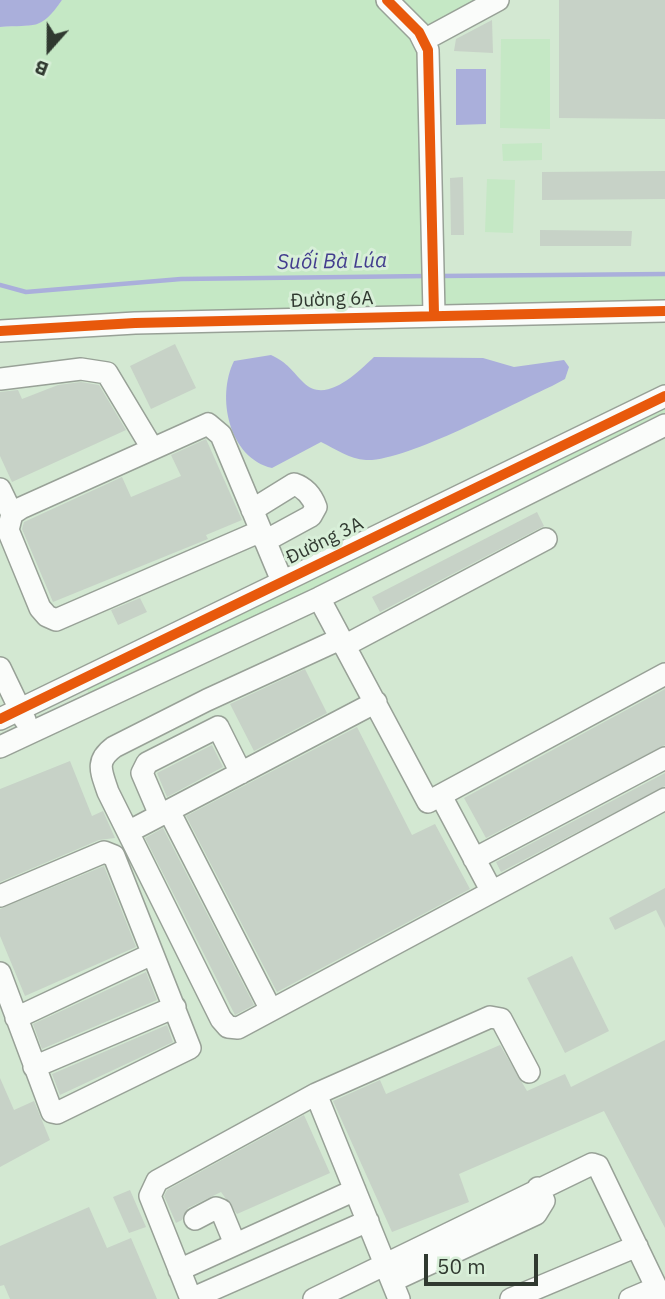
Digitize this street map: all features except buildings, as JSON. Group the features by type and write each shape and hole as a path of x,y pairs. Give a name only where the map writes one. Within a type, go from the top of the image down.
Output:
{"street":[{"path":"387,0 424,40 429,61 434,307"},
{"path":"424,40 498,0"},
{"name":"Đường 6A","path":"0,331 434,307 665,311"},
{"path":"0,379 80,369 107,373 152,448"},
{"name":"Đường 3A","path":"0,719 665,396"},
{"path":"12,514 208,424 214,426 282,581"},
{"path":"0,747 662,433"},
{"path":"0,489 12,514 8,530 40,608 47,616 56,620 312,516 316,507 313,498 302,487 294,484 252,509"},
{"path":"545,539 342,643 207,700 103,756 99,765 108,792 221,1019 229,1027 238,1028 491,890 658,803 636,773"},
{"path":"319,598 376,702 425,800 432,801 665,674"},
{"path":"0,668 31,732"},
{"path":"207,700 241,773"},
{"path":"128,832 376,702"},
{"path":"218,727 143,767 142,773 271,1010"},
{"path":"474,859 665,758"},
{"path":"441,796 491,890"},
{"path":"588,799 603,832"},
{"path":"0,896 109,852 114,856 191,1044 187,1051 57,1113 49,1107 0,973"},
{"path":"16,1017 152,954"},
{"path":"34,1067 175,1007"},
{"path":"368,1221 191,1299 150,1196 157,1181 316,1094 490,1017 501,1019 529,1072"},
{"path":"316,1094 392,1281"},
{"path":"314,1299 392,1281 538,1188 586,1165 598,1166 659,1293 630,1299"},
{"path":"179,1270 355,1190"},
{"path":"195,1219 216,1208 221,1210 235,1244"},
{"path":"511,1299 636,1246"}],"shaded area":[{"path":"62,0 491,0 427,35 428,276 665,274 665,305 0,326 0,27 36,24 47,17"},
{"path":"506,0 665,0 665,1299 0,1299 0,285"},
{"path":"501,39 550,39 550,129 500,128"},
{"path":"542,143 542,160 503,161 502,144"},
{"path":"487,179 515,180 513,233 485,232"},
{"path":"665,406 665,415 316,590 89,695 86,687"}],"water":[{"path":"0,0 62,0 42,22 29,26 0,27"},
{"path":"456,69 486,69 486,124 456,125"},
{"path":"271,355 286,364 304,383 313,389 322,390 342,384 374,357 483,358 514,367 564,360 569,367 565,379 552,386 406,452 366,460 348,456 321,442 272,468 257,462 245,452 236,439 230,424 226,392 234,361"}],"waterway":[{"name":"Suối Bà Lúa","path":"440,276 665,274"},
{"name":"Suối Bà Lúa","path":"0,285 26,292 181,279 428,276"}],"cycle path":[{"path":"387,0 419,32 428,50 434,314"},
{"path":"0,331 135,323 665,311"},
{"path":"0,719 665,396"}]}
